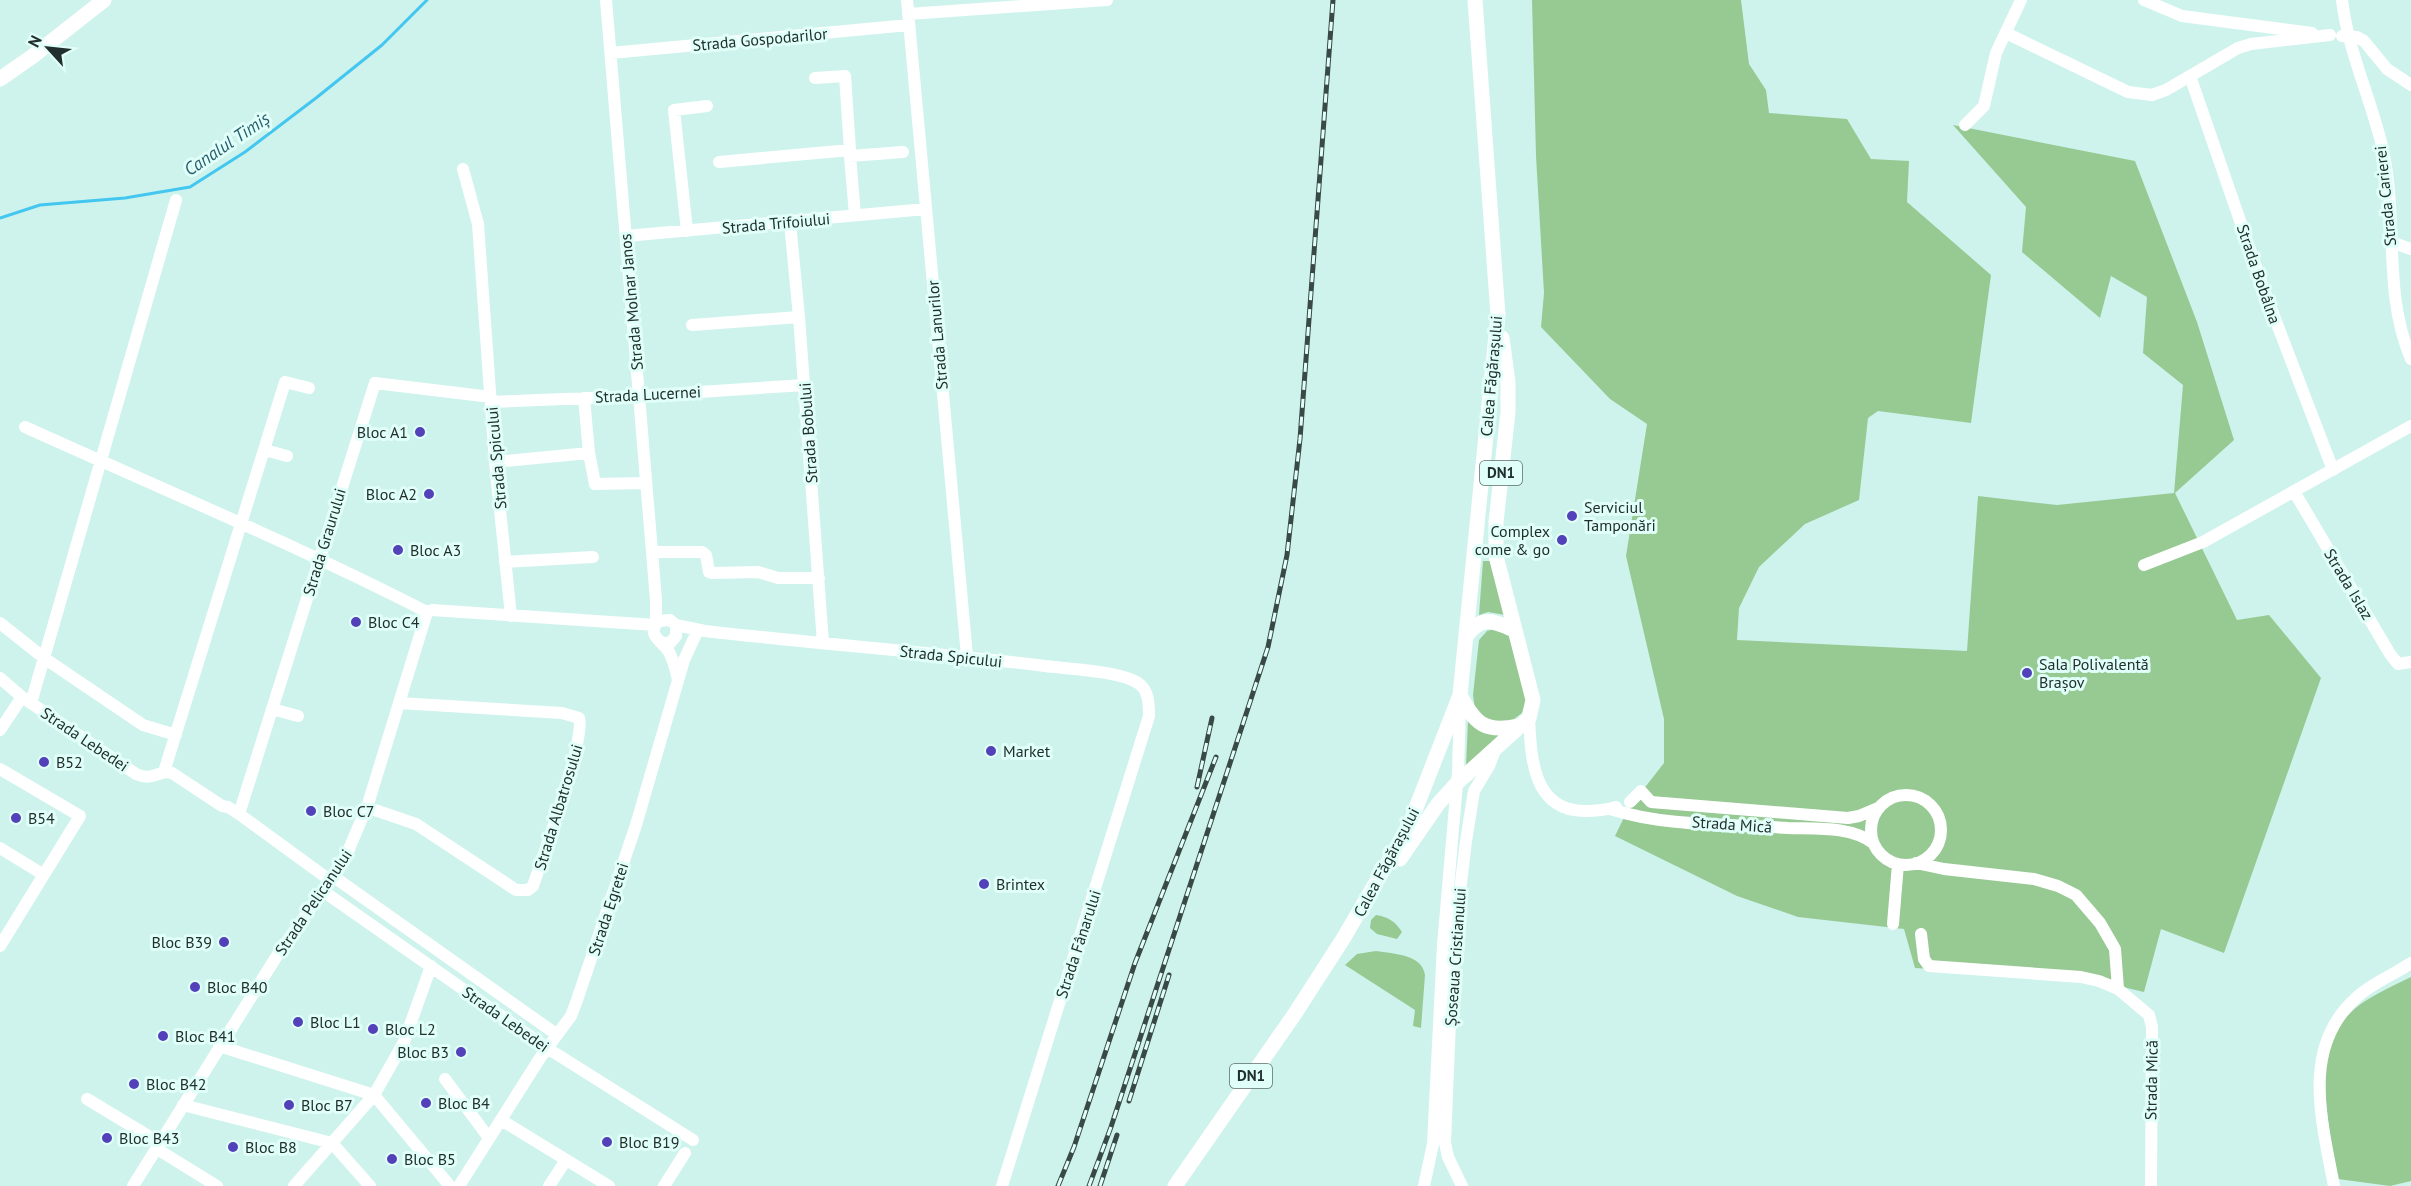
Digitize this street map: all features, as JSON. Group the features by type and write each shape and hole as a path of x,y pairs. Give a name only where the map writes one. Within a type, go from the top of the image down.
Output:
{"main road":[{"path":"0,78 33,56 104,0"},
{"name":"Calea Făgărașului","path":"1175,1186 1294,1015 1343,939 1409,826 1460,695 1498,315 1475,0"},
{"name":"DN1","path":"1457,783 1524,722 1533,700 1500,574 1495,539 1508,392 1498,315"},
{"path":"1467,634 1474,626 1487,621 1514,630"},
{"path":"1460,695 1468,711 1481,724 1498,729 1524,722"},
{"name":"Calea Făgărașului","path":"1343,939 1357,928 1419,831 1438,804 1457,783"}],"street":[{"name":"Strada Molnar Janos","path":"606,0 652,552 656,605 654,630"},
{"name":"Strada Lanurilor","path":"907,0 967,656"},
{"path":"909,19 1107,0"},
{"path":"1965,125 1984,106 1993,63 2021,0"},
{"path":"2144,0 2182,16 2357,37 2364,41 2387,69 2411,85"},
{"name":"Strada Carierei","path":"2342,0 2348,36 2382,146 2387,183 2395,306 2404,343 2411,359"},
{"name":"Strada Gospodarilor","path":"611,53 909,19"},
{"path":"2006,33 2108,84 2138,95 2152,95 2166,90 2223,55 2251,44 2330,35"},
{"path":"815,78 845,76 855,215"},
{"name":"Strada Bobâlna","path":"2190,76 2264,290 2333,470"},
{"path":"687,231 674,110 707,106"},
{"path":"719,162 850,153 903,152"},
{"name":"Strada Spicului","path":"463,169 478,224 495,462 511,616"},
{"path":"0,730 26,700 44,658 176,200"},
{"name":"Strada Trifoiului","path":"626,236 926,209"},
{"name":"Strada Bobului","path":"789,223 799,317 823,643"},
{"path":"2391,242 2411,249"},
{"path":"692,325 799,317"},
{"path":"164,772 285,382 309,388"},
{"name":"Strada Graurului","path":"239,814 375,382 491,400"},
{"name":"Strada Lucernei","path":"491,400 639,396 804,384"},
{"path":"584,398 589,453 595,484 646,483"},
{"path":"2144,565 2204,542 2411,426"},
{"path":"25,427 197,505 243,523 427,612 432,610 511,616 654,630 669,643 674,630"},
{"path":"265,450 287,456"},
{"path":"495,462 589,453"},
{"name":"Strada Islaz","path":"2295,493 2390,654 2398,664 2411,662"},
{"path":"652,552 702,552 706,555 709,572 712,573 758,572 778,579 819,578"},
{"path":"505,562 593,557"},
{"path":"656,605 674,630 684,660"},
{"name":"Strada Pelicanului","path":"133,1186 278,954 347,855 366,807 427,612"},
{"path":"654,630 662,619 674,630"},
{"path":"0,623 44,658 142,725 176,735"},
{"path":"654,630 674,664 678,682"},
{"name":"Strada Spicului","path":"674,630 967,656 1122,677 1139,684 1146,692 1149,701"},
{"path":"684,660 701,633"},
{"name":"Strada Egretei","path":"459,1186 556,1034 571,1016 636,825 684,660"},
{"name":"Strada Lebedei","path":"0,678 26,700 136,774 152,778 164,772 172,773 222,806 239,814 431,966 547,1048 693,1140"},
{"name":"Șoseaua Cristianului","path":"1425,1182 1433,1144 1443,945 1457,783 1460,695"},
{"name":"Strada Fânarului","path":"1002,1186 1140,749 1149,716 1149,701"},
{"name":"Strada Albatrosului","path":"366,807 416,824 516,890 528,890 533,886 569,773 580,730 579,718 562,713 399,703"},
{"path":"272,709 298,716"},
{"path":"1524,722 1536,777 1551,799 1561,806 1576,811 1611,809"},
{"name":"Șoseaua Cristianului","path":"1462,1186 1448,1157 1445,1143 1453,949 1472,799 1497,746"},
{"path":"0,769 80,816 44,874 5,926 0,946"},
{"name":"Strada Mică","path":"1630,802 1641,791 1651,802"},
{"name":"Strada Mică","path":"1611,809 1630,802 1651,802 1848,818 1878,808 1885,800 1896,795 1908,794 1920,796 1930,803 1941,824 1941,836 1930,856"},
{"path":"1873,843 1870,832 1872,820 1878,808"},
{"name":"Strada Mică","path":"1611,809 1630,815 1672,820 1844,832 1863,836 1873,843 1879,853 1898,864"},
{"path":"0,848 44,874"},
{"path":"1916,863 1930,856 1944,869"},
{"path":"1893,924 1898,864 1916,863 1944,869 2034,879 2058,886 2076,896 2100,923 2115,949 2118,989"},
{"name":"Strada Lebedei","path":"329,883 556,1034"},
{"name":"Strada Mică","path":"1921,934 1924,959 1929,966 2081,977 2099,981 2118,989 2149,1015 2152,1027 2151,1186"},
{"path":"2334,1186 2319,1085 2322,1052 2328,1034 2341,1013 2357,996 2411,963"},
{"path":"294,1186 374,1095 404,1042 431,966"},
{"path":"219,1046 374,1095 450,1186"},
{"path":"445,1079 489,1138"},
{"path":"87,1099 217,1186"},
{"path":"183,1105 332,1143 370,1186"},
{"path":"501,1120 609,1186"},
{"path":"664,1186 685,1153"},
{"path":"549,1186 566,1160"},
{"name":"Șoseaua Cristianului","path":"1425,1182 1440,1169 1456,1174"}],"green space":[{"path":"1532,0 1741,0 1749,64 1766,90 1769,113 1847,119 1871,159 1909,161 1907,202 1991,275 1971,423 1878,411 1868,418 1859,500 1805,524 1759,567 1739,608 1737,640 1967,651 1978,496 2057,505 2174,493 2183,385 2143,353 2147,297 2111,276 2100,318 2022,252 2026,207 1953,125 2135,161 2197,322 2234,440 2175,493 2237,620 2269,615 2321,678 2224,953 2161,929 2144,992 2089,979 1915,968 1904,929 1798,917 1737,896 1615,836 1628,809 1664,763 1664,719 1626,556 1647,424 1610,399 1541,327 1544,293 1536,156"},
{"path":"1483,561 1490,561 1505,615 1488,612 1479,615"},
{"path":"1494,629 1504,631 1509,636 1527,699 1522,713 1510,722 1485,721 1475,710 1473,695 1479,640 1487,631"},
{"path":"1468,720 1501,734 1466,766"},
{"path":"1376,915 1388,918 1397,925 1402,932 1397,939 1377,934 1370,928 1371,920"},
{"path":"1376,951 1406,956 1423,968 1425,975 1421,1028 1413,1026 1415,1010 1345,965 1357,954"},
{"path":"2411,977 2411,1181 2390,1186 2338,1179 2325,1091 2325,1073 2330,1042 2340,1024 2354,1009 2378,993"}],"waterway":[{"name":"Canalul Timiș","path":"0,218 40,205 125,198 190,187 245,152 316,98 382,45 427,0"}],"railway":[{"path":"1089,1186 1111,1127 1268,647 1287,555 1300,439 1333,0"},
{"path":"1197,787 1212,718"},
{"path":"1058,1186 1074,1147 1135,963 1216,757"},
{"path":"1129,1101 1169,975"},
{"path":"1100,1186 1117,1135"}],"place":[{"name":"Bloc A1","path":"420,432"},
{"name":"Bloc A2","path":"429,494"},
{"name":"Serviciul Tamponări","path":"1572,516"},
{"name":"Complex come & go","path":"1562,540"},
{"name":"Bloc A3","path":"398,550"},
{"name":"Bloc C4","path":"356,622"},
{"name":"Sala Polivalentă Brașov","path":"2027,673"},
{"name":"Market","path":"991,751"},
{"name":"B52","path":"44,762"},
{"name":"Bloc C7","path":"311,811"},
{"name":"B54","path":"16,818"},
{"name":"Brintex","path":"984,884"},
{"name":"Bloc B39","path":"224,942"},
{"name":"Bloc B40","path":"195,987"},
{"name":"Bloc L1","path":"298,1022"},
{"name":"Bloc L2","path":"373,1029"},
{"name":"Bloc B41","path":"163,1036"},
{"name":"Bloc B3","path":"461,1052"},
{"name":"Bloc B42","path":"134,1084"},
{"name":"Bloc B4","path":"426,1103"},
{"name":"Bloc B7","path":"289,1105"},
{"name":"Bloc B43","path":"107,1138"},
{"name":"Bloc B19","path":"607,1142"},
{"name":"Bloc B8","path":"233,1147"},
{"name":"Bloc B5","path":"392,1159"}]}
